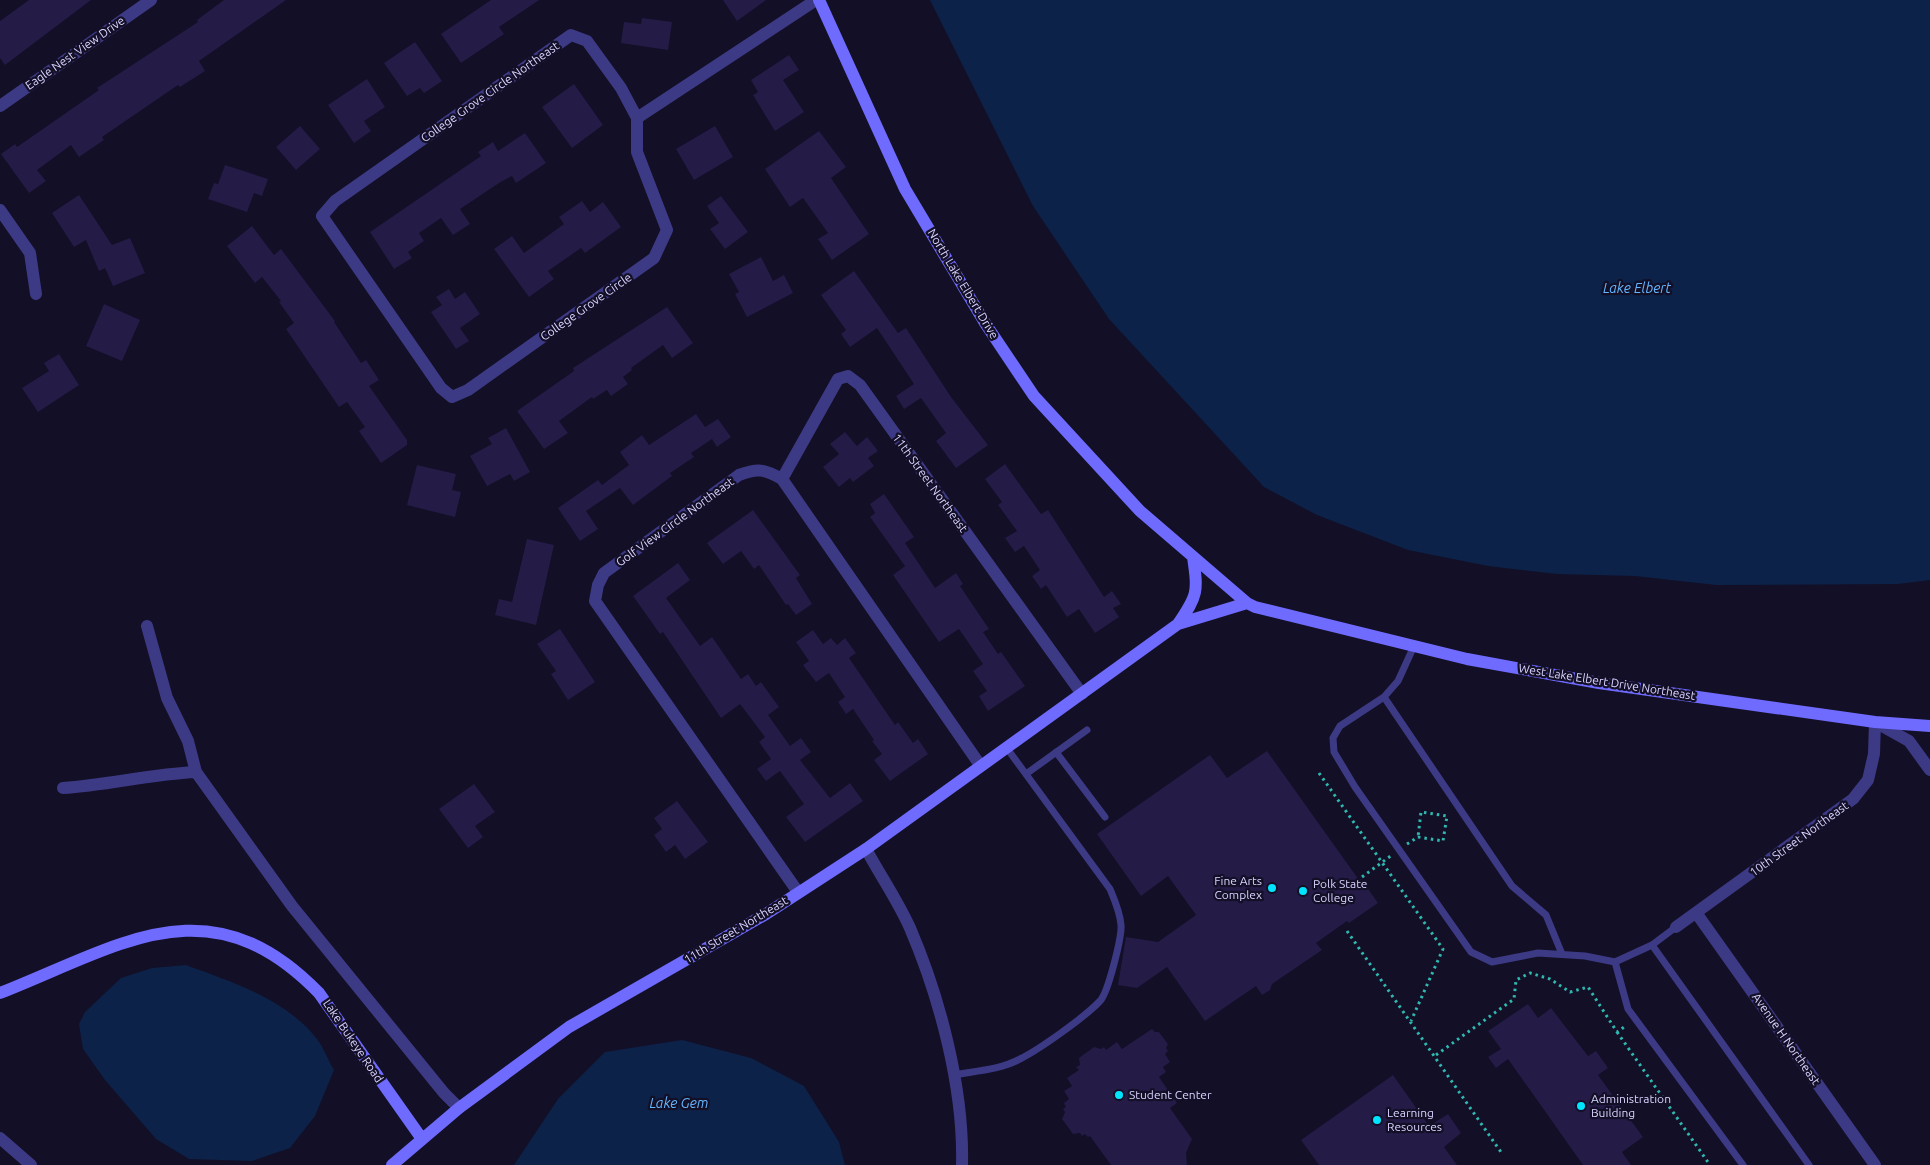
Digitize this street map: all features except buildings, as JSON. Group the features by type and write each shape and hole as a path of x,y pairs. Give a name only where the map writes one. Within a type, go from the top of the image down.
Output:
{"street":[{"name":"Eagle Nest View Drive","path":"0,106 151,0"},
{"path":"637,118 818,0"},
{"name":"North Lake Elbert Drive","path":"818,0 905,188 985,323 1034,396 1067,434 1162,531 1247,603"},
{"name":"College Grove Circle Northeast","path":"409,342 322,216 335,201 571,35 587,41 621,88 637,118"},
{"name":"College Grove Circle","path":"409,342 441,388 452,397 468,390 654,258 667,230 637,152 637,118"},
{"path":"0,210 30,253 36,294"},
{"name":"11th Street Northeast","path":"782,480 838,379 848,376 860,385 1082,694"},
{"name":"Golf View Circle Northeast","path":"782,480 767,471 753,470 739,475 604,573 598,585 595,602 798,892"},
{"path":"782,480 980,765"},
{"path":"1178,624 1194,602 1197,587 1193,558"},
{"name":"11th Street Northeast","path":"392,1165 459,1108 569,1027 766,914 866,848 1178,624 1247,603"},
{"name":"West Lake Elbert Drive Northeast","path":"1247,603 1467,659 1599,683 1875,722 1930,726"},
{"path":"147,626 167,698 188,741 196,772 292,906 444,1093 459,1108"},
{"path":"1875,722 1908,741 1930,770"},
{"name":"10th Street Northeast","path":"1676,928 1853,799 1868,780 1874,754 1875,722"},
{"path":"63,788 94,786 161,774 196,772"},
{"path":"866,848 910,927 935,994 953,1075 962,1148 962,1165"},
{"name":"Avenue H Northeast","path":"1697,914 1875,1165"},
{"name":"Lake Bukeye Road","path":"0,993 137,937 165,932 217,932 257,944 286,963 319,993 422,1139"},
{"path":"0,1138 31,1165"}],"lane":[{"path":"1414,646 1398,681 1384,697 1340,726 1333,738 1334,752 1355,787 1471,952 1492,962 1538,953 1585,956 1615,962 1652,945 1676,928"},
{"path":"1384,697 1512,886 1546,915 1562,954"},
{"path":"1026,774 1087,730"},
{"path":"953,1075 996,1068 1020,1060 1101,1000 1108,987 1122,927 1118,908 1108,886 1006,747"},
{"path":"1056,752 1105,817"},
{"path":"1652,945 1809,1165"},
{"path":"1615,962 1628,1009 1743,1165"}],"path":[{"path":"1319,773 1443,949 1411,1021"},
{"path":"1362,876 1418,837 1443,842 1447,816 1420,812 1418,837"},
{"path":"1347,932 1436,1056 1503,1155"},
{"path":"1436,1056 1514,999 1516,980 1530,973 1550,979 1563,990 1570,992 1588,987 1617,1032 1710,1165"},
{"path":"1617,1032 1635,1018"}],"water":[{"name":"Lake Elbert","path":"930,0 1930,0 1930,580 1898,584 1716,585 1635,576 1557,574 1488,566 1408,550 1317,515 1264,487 1109,319 1033,206"},
{"path":"186,965 239,985 274,1002 304,1025 322,1046 334,1070 315,1116 290,1148 252,1161 189,1159 156,1139 105,1080 83,1049 79,1024 85,1012 121,978 152,968"},
{"name":"Lake Gem","path":"682,1040 751,1058 804,1086 839,1142 845,1165 514,1165 558,1099 605,1052"}],"place":[{"name":"Fine Arts Complex","path":"1272,888"},
{"name":"Polk State College","path":"1303,891"},
{"name":"Student Center","path":"1119,1095"},
{"name":"Administration Building","path":"1581,1106"},
{"name":"Learning Resources","path":"1377,1120"}]}
